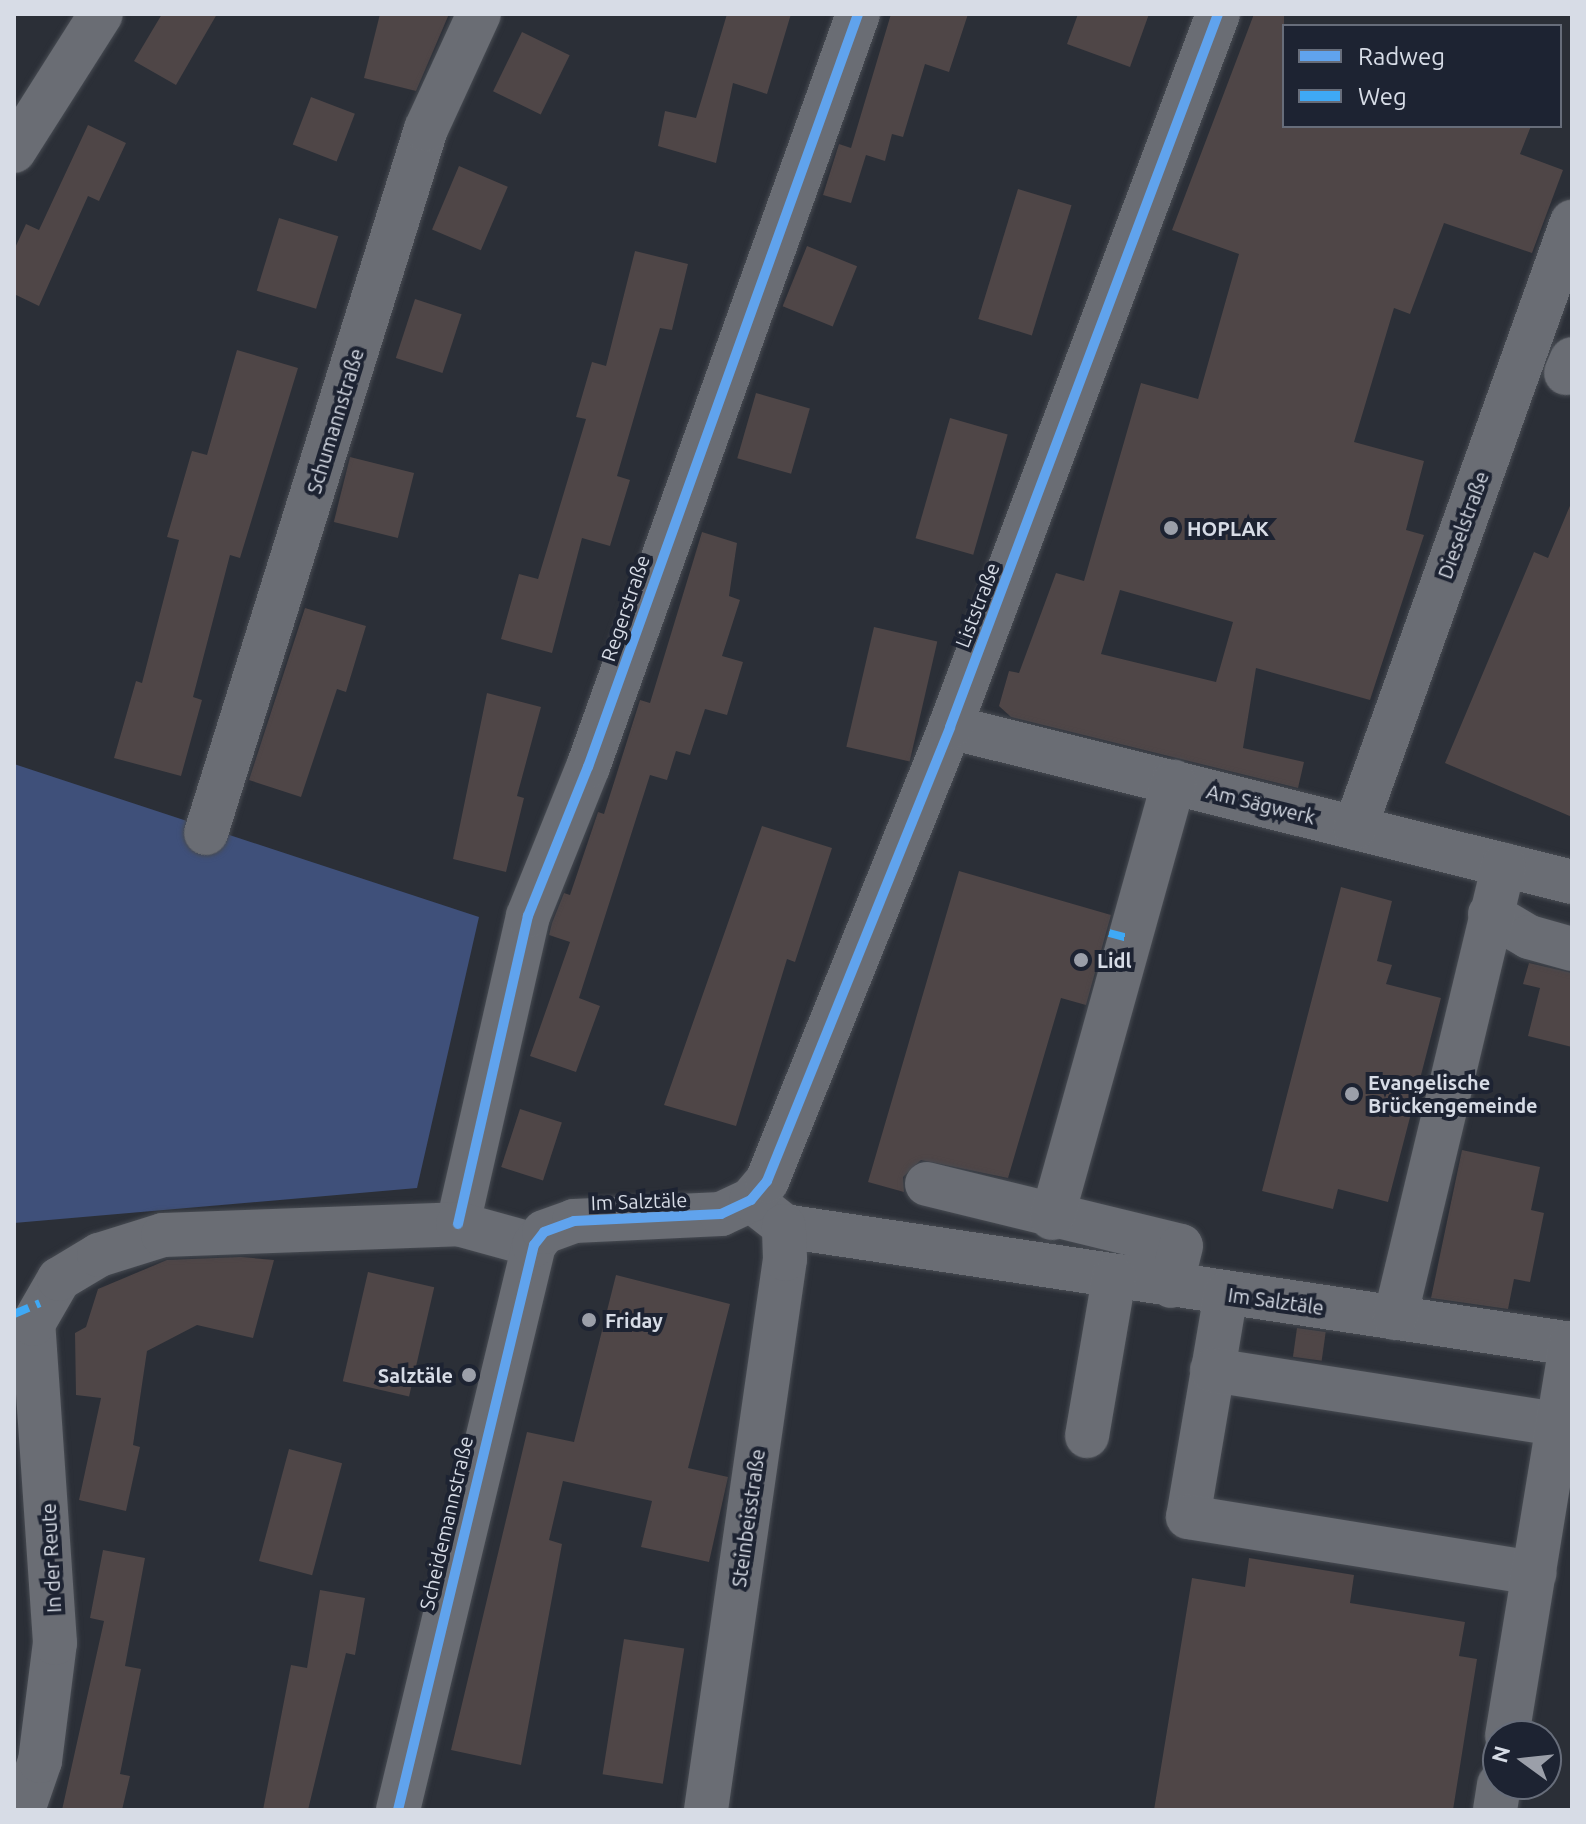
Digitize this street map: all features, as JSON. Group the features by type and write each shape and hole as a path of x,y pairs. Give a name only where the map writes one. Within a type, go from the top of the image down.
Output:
{"street":[{"path":"14,151 101,14"},
{"name":"Schumannstraße","path":"206,833 426,129 479,14"},
{"name":"Regerstraße","path":"458,1224 528,916 588,767 858,14"},
{"name":"Liststraße","path":"768,1213 767,1181 804,1098 950,727 1218,14"},
{"name":"Dieselstraße","path":"1355,828 1572,222"},
{"name":"Am Sägwerk","path":"950,727 1572,882"},
{"path":"1052,1218 1174,782"},
{"path":"1395,1318 1504,865"},
{"path":"1490,914 1529,937 1572,949"},
{"path":"927,1184 1052,1218 1181,1246 1171,1286"},
{"name":"Im Salztäle","path":"534,1245 544,1232 574,1221 768,1213 1114,1278 1571,1344"},
{"name":"Steinbeisstraße","path":"706,1810 768,1213"},
{"path":"458,1224 534,1245"},
{"name":"In der Reute","path":"23,1810 40,1761 55,1643 52,1529 27,1308 59,1279 99,1255 163,1235 458,1224"},
{"name":"Scheidemannstraße","path":"398,1810 534,1245"},
{"path":"1087,1436 1114,1278"},
{"path":"1226,1293 1188,1517 1534,1573"},
{"path":"1510,1720 1571,1344"},
{"path":"1212,1370 1557,1424"}],"shaded area":[{"path":"14,764 479,917 417,1188 14,1223"}],"building":[{"path":"162,14 217,14 176,85 134,61"},
{"path":"380,14 449,14 416,91 364,78"},
{"path":"727,14 791,14 767,94 733,83 716,163 658,146 665,111 696,118"},
{"path":"891,14 968,14 949,72 925,64 903,137 892,134 885,161 866,155 851,203 823,195 839,144 851,148"},
{"path":"1078,14 1149,14 1130,67 1067,44"},
{"path":"1254,14 1284,14 1282,128 1530,128 1520,154 1563,170 1532,253 1444,223 1410,314 1394,308 1354,442 1424,461 1406,530 1424,535 1370,700 1256,668 1243,748 1304,762 1298,788 1011,717 999,706 1009,671 1019,673 1056,573 1084,581 1141,383 1198,399 1239,254 1172,230","holes":["1120,590 1233,622 1216,682 1101,654"]},
{"path":"522,32 570,55 541,115 493,91"},
{"path":"311,97 355,114 337,161 293,145"},
{"path":"88,125 126,143 99,201 88,196 39,306 14,294 14,250 26,224 39,230"},
{"path":"459,166 508,187 481,250 432,230"},
{"path":"1018,189 1072,205 1032,335 978,319"},
{"path":"279,218 338,236 316,309 257,291"},
{"path":"807,246 857,266 833,326 783,306"},
{"path":"635,251 688,264 672,330 660,328 617,476 630,480 610,546 582,538 552,653 501,639 519,574 538,579 586,419 576,417 592,362 606,366"},
{"path":"415,299 462,314 442,373 396,358"},
{"path":"237,350 298,368 240,558 230,555 193,697 202,700 181,776 114,758 136,681 142,683 179,540 167,537 192,451 207,455"},
{"path":"756,393 810,408 791,474 737,458"},
{"path":"950,418 1008,435 973,555 916,538"},
{"path":"350,457 414,473 398,538 334,522"},
{"path":"1572,501 1572,817 1445,763 1534,552 1548,558"},
{"path":"702,532 737,543 729,596 740,600 722,656 743,662 727,715 705,709 690,755 676,751 667,780 650,775 579,998 600,1006 576,1072 530,1056 570,942 549,935 564,893 570,895 598,812 604,814 640,700 650,703"},
{"path":"305,608 366,626 346,692 337,689 301,797 249,780"},
{"path":"874,627 937,642 910,761 846,747"},
{"path":"487,693 541,707 517,796 524,798 506,872 453,859"},
{"path":"762,826 832,848 795,962 787,959 736,1126 664,1105"},
{"path":"959,871 1111,915 1086,1005 1061,998 1008,1178 921,1160 903,1177 904,1192 868,1182"},
{"name":"Evangelische Brückengemeinde","path":"1341,887 1392,901 1377,961 1392,965 1386,984 1441,998 1388,1202 1338,1189 1333,1209 1262,1191"},
{"path":"1529,963 1572,973 1572,1047 1528,1036 1540,988 1523,984"},
{"path":"520,1109 562,1123 543,1181 501,1167"},
{"path":"1462,1150 1540,1167 1531,1210 1544,1213 1530,1282 1514,1279 1508,1309 1431,1298"},
{"path":"241,1257 274,1260 253,1338 197,1325 147,1351 133,1445 140,1447 126,1511 79,1500 101,1398 76,1395 75,1333 86,1327 98,1289 167,1260"},
{"path":"368,1272 434,1287 409,1396 343,1381"},
{"path":"616,1275 730,1304 688,1468 728,1477 709,1562 641,1547 652,1501 563,1481 549,1540 562,1544 521,1765 451,1750 527,1432 574,1442"},
{"path":"1297,1328 1326,1332 1322,1361 1293,1357"},
{"path":"289,1449 342,1463 312,1575 259,1561"},
{"path":"103,1550 145,1558 125,1666 141,1669 120,1774 130,1776 122,1810 62,1810 104,1621 90,1618"},
{"path":"1249,1558 1354,1575 1350,1603 1465,1622 1459,1656 1477,1659 1453,1810 1154,1810 1192,1578 1245,1587"},
{"path":"320,1590 365,1598 355,1655 346,1653 308,1810 263,1810 291,1665 307,1668"},
{"path":"624,1639 684,1649 663,1784 603,1774"}],"marked path":[{"path":"1109,933 1131,939"},
{"path":"14,1314 40,1303"}],"cycle path":[{"path":"458,1224 528,916 588,767 858,14"},
{"path":"398,1810 534,1245 544,1232 574,1221 721,1214 751,1200 767,1181 950,727 1218,14"}],"place":[{"name":"HOPLAK","path":"1171,528"},
{"name":"Lidl","path":"1081,960"},
{"name":"Evangelische Brückengemeinde","path":"1352,1094"},
{"name":"Friday","path":"589,1320"},
{"name":"Salztäle","path":"469,1375"}]}
